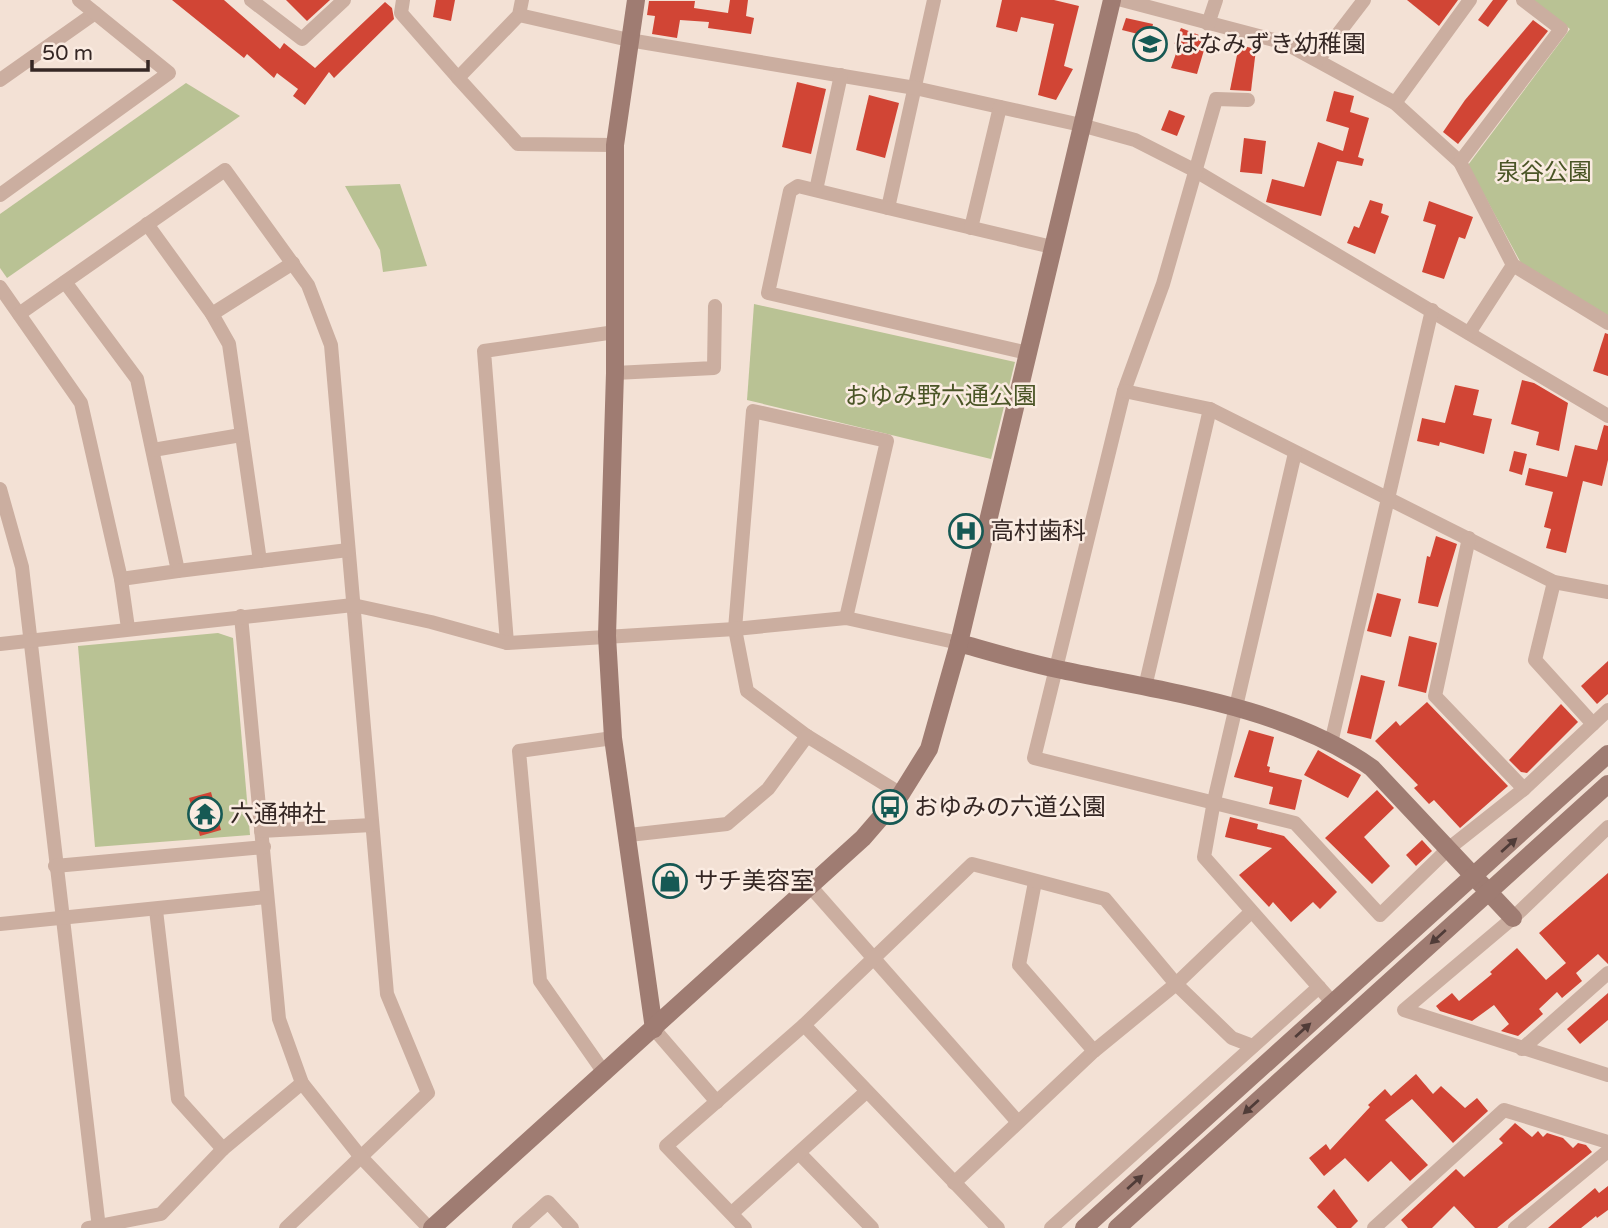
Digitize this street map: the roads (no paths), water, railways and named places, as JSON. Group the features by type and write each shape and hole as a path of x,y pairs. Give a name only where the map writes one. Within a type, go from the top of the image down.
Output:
{"street":[{"path":"0,195 169,73 79,0"},
{"path":"251,0 302,39 344,0"},
{"path":"403,0 401,13 518,144 615,145"},
{"path":"636,0 615,145 615,373 607,636 614,738 654,1029 717,1102"},
{"path":"888,208 934,0"},
{"path":"241,615 279,1019 302,1083 360,1156 430,1228 605,1074 863,838 901,794 929,748 958,643 1112,0"},
{"path":"1122,0 1172,6 1208,24 1286,43 1395,103 1460,162 1513,265 1608,323"},
{"path":"1208,24 1216,0"},
{"path":"1318,60 1364,0"},
{"path":"1395,103 1470,0"},
{"path":"1460,162 1562,29 1523,0"},
{"path":"458,78 521,7 629,40 915,88 1081,125 1135,140 1194,170 1608,416"},
{"path":"0,80 94,13"},
{"path":"816,190 841,75"},
{"path":"1248,100 1216,99 1163,284 1124,391 1034,758 1295,823 1380,915 1448,849 1524,789 1608,710"},
{"path":"971,228 1000,107"},
{"path":"19,314 225,170 308,285 331,345 387,994 428,1093 286,1228"},
{"path":"1028,353 768,293 790,191 797,186 816,190 1052,247"},
{"path":"147,224 212,314 229,344 260,561"},
{"path":"212,314 293,263"},
{"path":"1469,333 1513,265"},
{"path":"65,282 137,379 178,571"},
{"path":"0,287 81,403 121,579 128,628"},
{"path":"615,373 714,368 715,306"},
{"path":"1331,743 1386,497 1432,310"},
{"path":"507,643 484,351 615,331"},
{"path":"1124,391 1210,409 1554,582 1608,592"},
{"path":"1145,687 1210,409"},
{"path":"846,618 887,441 752,411 735,629 747,691 807,736 901,794"},
{"path":"153,450 241,435"},
{"path":"1295,453 1214,801 1204,857 1332,1003"},
{"path":"0,489 22,567 28,640 96,1227 160,1214 223,1149 302,1083"},
{"path":"1469,538 1436,696 1524,789"},
{"path":"121,579 348,550"},
{"path":"1554,582 1535,660 1593,724"},
{"path":"0,644 241,615 353,605 431,622 507,643 735,629 846,618 1145,687 1307,730 1372,768 1513,918"},
{"path":"629,835 727,824 768,789 807,736"},
{"path":"605,1074 540,981 519,751 614,738"},
{"path":"1084,1228 1608,754"},
{"path":"1117,1228 1608,783"},
{"path":"261,831 372,825"},
{"path":"1608,827 1513,918 1404,1010 1608,1075"},
{"path":"55,866 264,847"},
{"path":"745,1228 666,1146 804,1025 972,864 1105,899 1176,984 1232,1038 1253,1046"},
{"path":"1035,882 1018,965 1094,1051"},
{"path":"810,886 1017,1121"},
{"path":"0,924 267,897"},
{"path":"156,910 178,1099 223,1149"},
{"path":"954,1183 1017,1121 1094,1051 1176,984 1251,912"},
{"path":"1522,1049 1608,973"},
{"path":"1051,1228 1319,987"},
{"path":"804,1025 998,1228"},
{"path":"732,1213 866,1092"},
{"path":"1383,1225 1504,1110 1608,1142"},
{"path":"1515,1228 1608,1151"},
{"path":"800,1154 872,1228"},
{"path":"519,1228 548,1202 572,1228"}],"place":[{"name":"はなみずき幼稚園","path":"1150,44"},
{"name":"高村歯科","path":"966,531"},
{"name":"おゆみの六道公園","path":"890,807"},
{"name":"六通神社","path":"205,814"},
{"name":"サチ美容室","path":"670,881"}],"park label":[{"name":"泉谷公園","path":"1544,172"},
{"name":"おゆみ野六通公園","path":"941,396"}]}
